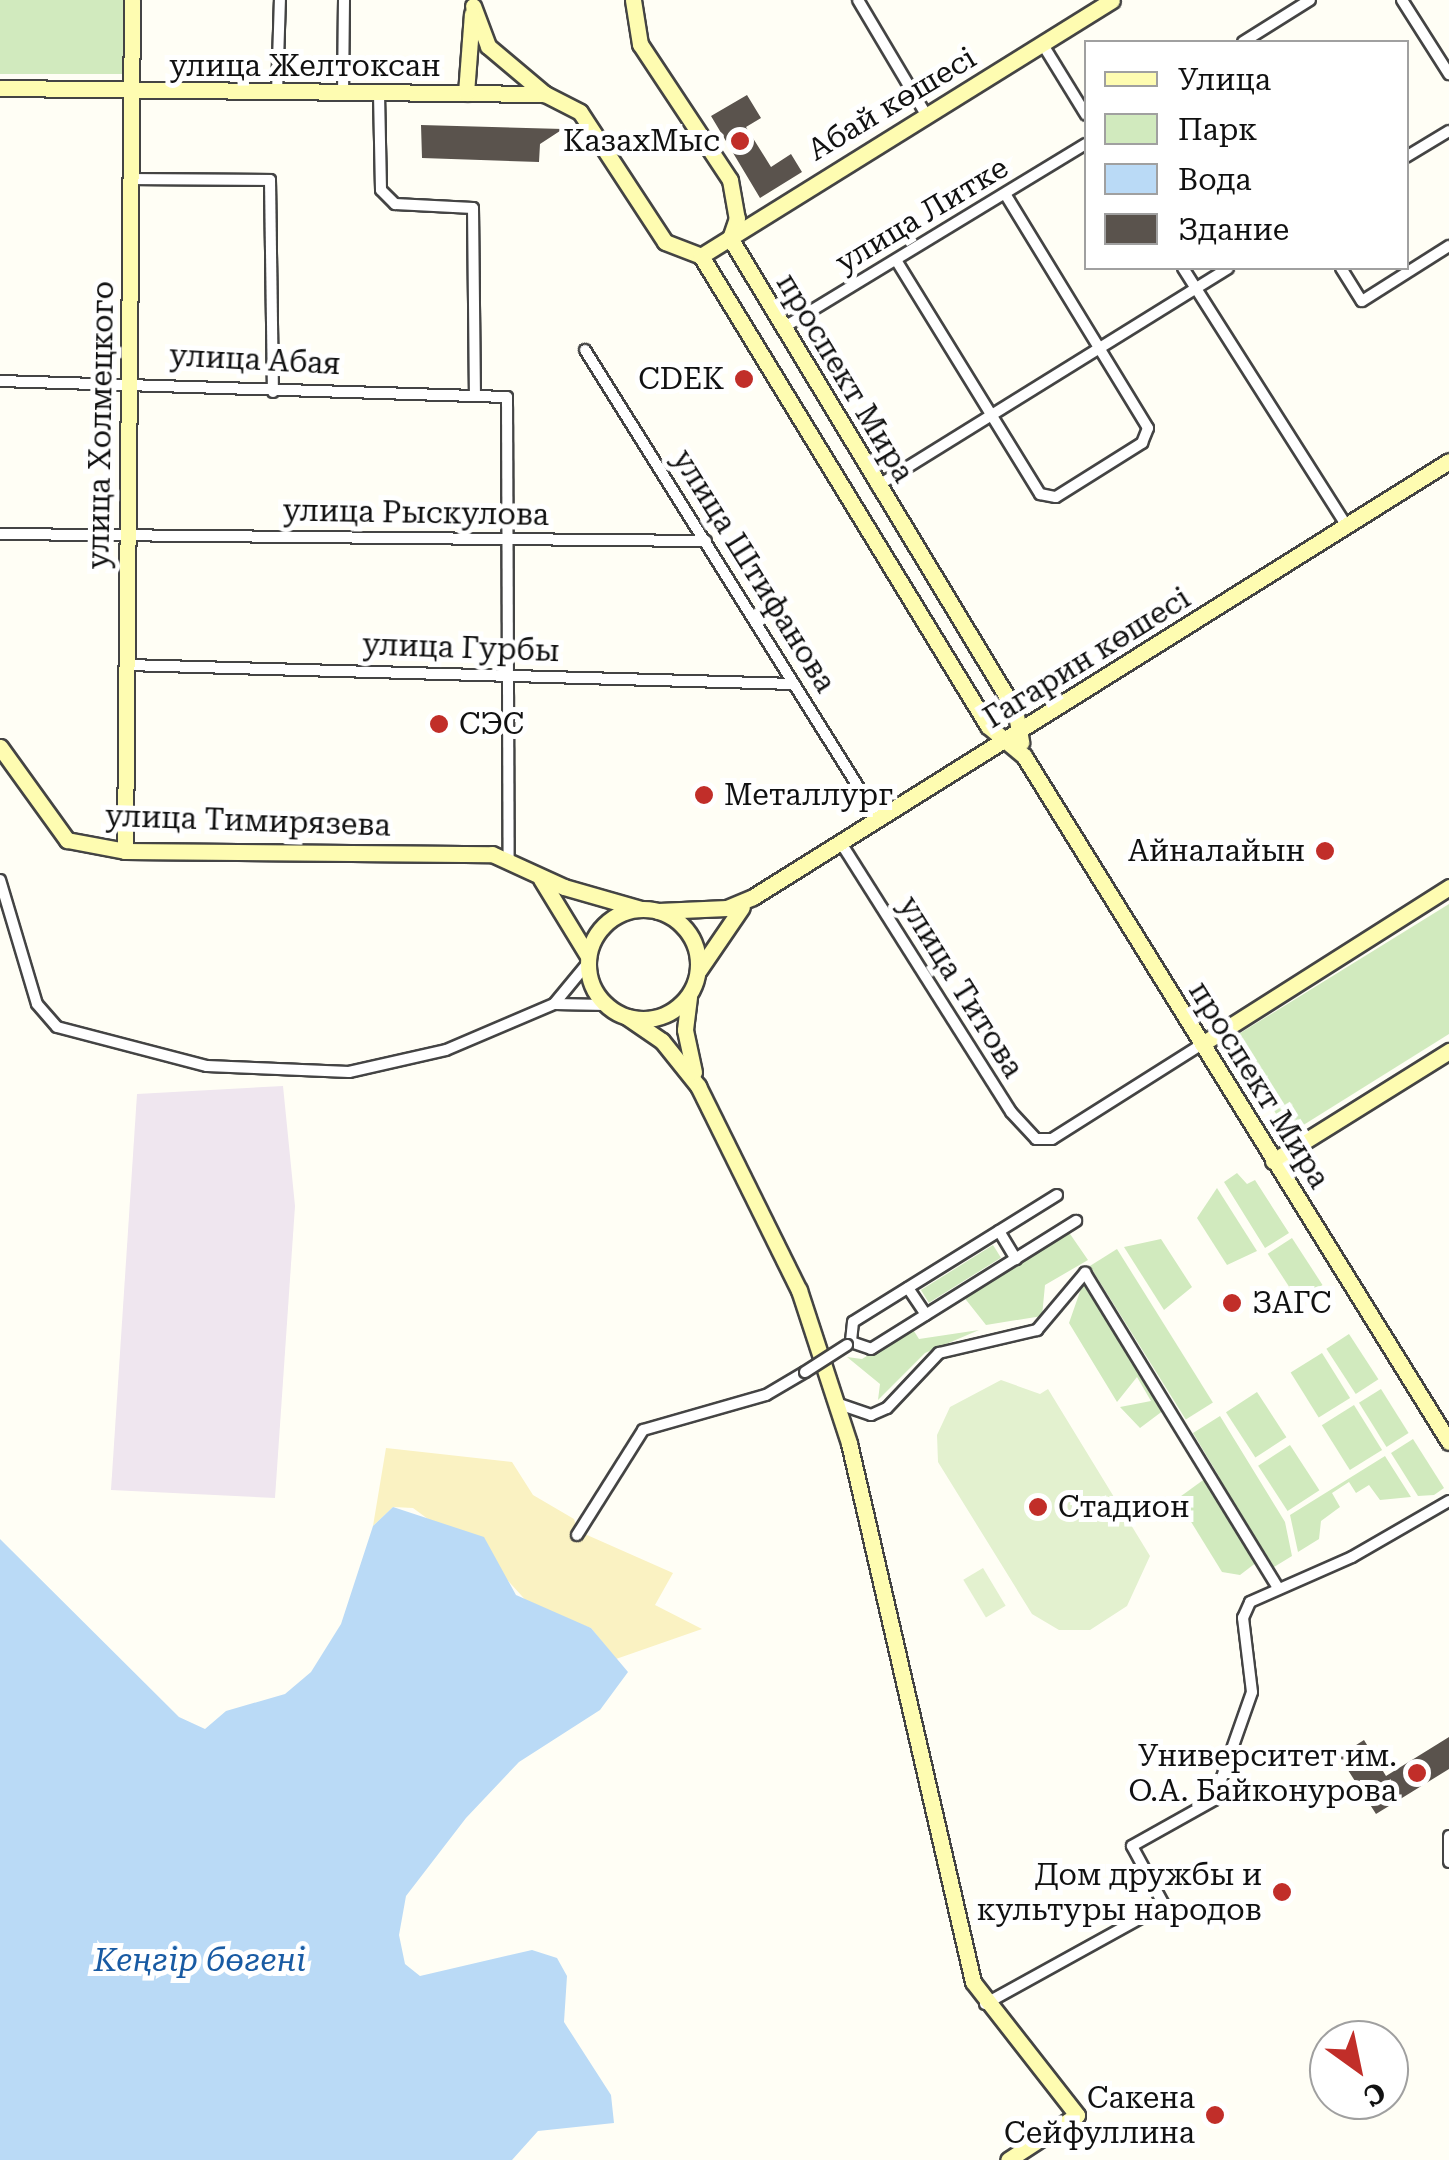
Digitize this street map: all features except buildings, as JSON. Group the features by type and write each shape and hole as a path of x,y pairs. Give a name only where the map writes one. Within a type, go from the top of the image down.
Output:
{"street":[{"name":"улица Холмецкого","path":"125,851 132,0"},
{"path":"277,93 280,0"},
{"path":"343,96 344,0"},
{"path":"633,0 640,44 730,180 737,218 730,238"},
{"path":"858,0 927,116"},
{"name":"Абай көшесі","path":"701,256 1043,45 1089,6 1112,0"},
{"path":"1246,40 1296,4 1310,0"},
{"path":"1402,0 1449,74"},
{"path":"466,94 473,3"},
{"path":"473,3 488,46 545,94 580,112 665,242 701,256"},
{"path":"1043,45 1084,112"},
{"name":"улица Желтоксан","path":"0,88 343,96 545,94"},
{"path":"379,94 380,190 395,204 472,208 474,394"},
{"path":"1409,155 1449,131"},
{"name":"улица Литке","path":"783,328 1084,145"},
{"path":"132,178 270,180 273,392"},
{"path":"896,260 1040,494 1056,497 1142,443 1148,428 1005,194"},
{"name":"проспект Мира","path":"730,238 1015,710 1013,738"},
{"path":"1342,270 1362,301 1449,246"},
{"name":"проспект Мира","path":"701,256 988,726 1013,738 1449,1442"},
{"path":"1184,270 1346,525"},
{"path":"877,486 1225,270"},
{"name":"улица Штифанова","path":"585,350 879,820"},
{"name":"улица Абая","path":"0,381 130,380 273,392 507,397 509,538"},
{"name":"Гагарин көшесі","path":"752,897 1013,738 1449,461"},
{"name":"улица Рыскулова","path":"0,534 706,541"},
{"path":"509,538 509,858 538,876 640,909 726,908 752,897"},
{"name":"улица Гурбы","path":"126,665 794,684"},
{"name":"улица Тимирязева","path":"0,746 54,831 125,851 509,858"},
{"name":"улица Титова","path":"841,842 1018,1122 1036,1139 1052,1140 1202,1044"},
{"path":"538,876 587,960 606,1006"},
{"path":"0,880 46,1017 75,1035 128,1050 262,1074 349,1072 446,1050 554,1004 606,1006 662,1040 698,1086 799,1290 838,1404 919,1726 966,1960 985,2004 1077,2114 1008,2160"},
{"path":"1202,1044 1449,887"},
{"path":"698,1086 685,1030 690,993 718,932 752,897"},
{"path":"554,1004 587,960 604,924 640,909"},
{"path":"658,911 687,931 697,974"},
{"path":"627,1017 662,1016 690,993"},
{"path":"1274,1162 1449,1050"},
{"path":"577,1535 642,1430 766,1396 849,1343 853,1322 1057,1194"},
{"path":"849,1343 871,1349 1076,1222"},
{"path":"999,1232 1016,1259"},
{"path":"838,1404 871,1415 888,1408 939,1353 1037,1330 1085,1273 1277,1586"},
{"path":"908,1288 926,1315"},
{"path":"985,2004 1164,1904 1132,1846 1212,1803 1252,1692 1245,1611 1277,1586 1352,1557 1449,1500"},
{"path":"1449,1836 1449,1862"}],"shaded area":[{"path":"283,1086 295,1206 275,1498 111,1490 137,1094"}],"green space":[{"path":"0,0 123,0 123,74 0,74"},
{"path":"1449,904 1449,1034 1289,1134 1229,1040"},
{"path":"1237,1173 1247,1184 1255,1180 1289,1233 1265,1248 1224,1182"},
{"path":"1217,1188 1257,1251 1227,1265 1197,1218"},
{"path":"1068,1231 1088,1260 1045,1285 1042,1316 986,1325 963,1296"},
{"path":"1292,1238 1322,1285 1298,1301 1268,1254"},
{"path":"1161,1239 1192,1287 1164,1310 1124,1247"},
{"path":"993,1245 1001,1258 929,1303 921,1290"},
{"path":"1117,1249 1213,1402 1186,1419 1090,1266"},
{"path":"1084,1280 1164,1410 1140,1428 1120,1407 1151,1401 1137,1377 1117,1402 1069,1323"},
{"path":"912,1328 919,1339 979,1330 925,1353 878,1400 880,1384 847,1357 862,1359"},
{"path":"1349,1334 1378,1379 1356,1394 1326,1349"},
{"path":"1322,1353 1350,1398 1319,1418 1291,1373"},
{"path":"1001,1380 1040,1394 1048,1389 1150,1556 1127,1606 1090,1630 1059,1630 1032,1614 938,1462 937,1435 950,1407"},
{"path":"1381,1389 1409,1433 1387,1447 1359,1403"},
{"path":"1257,1392 1286,1437 1255,1457 1226,1412"},
{"path":"1354,1405 1382,1450 1350,1470 1322,1425"},
{"path":"1220,1416 1285,1522 1292,1556 1274,1567 1193,1441 1220,1478 1193,1433"},
{"path":"1413,1439 1444,1488 1434,1495 1418,1496 1391,1453"},
{"path":"1290,1445 1319,1490 1288,1511 1258,1466"},
{"path":"1385,1456 1411,1497 1380,1500 1369,1485 1356,1493 1349,1482 1332,1493 1340,1507 1321,1521 1319,1539 1298,1552 1290,1515"},
{"path":"1206,1478 1257,1562 1240,1575 1222,1572 1177,1499"},
{"path":"983,1568 1006,1606 986,1618 963,1580"}],"sand":[{"path":"386,1448 512,1462 533,1495 574,1519 578,1531 673,1573 655,1605 702,1629 616,1659 591,1628 531,1606 499,1571 413,1508 393,1507 373,1526"}],"water":[{"name":"Кеңгір бөгені","path":"393,1507 484,1537 516,1595 591,1628 628,1672 600,1710 519,1762 466,1818 406,1896 399,1935 405,1964 420,1976 532,1950 557,1958 567,1976 564,2022 611,2095 614,2123 538,2131 512,2160 0,2160 0,1539 179,1717 205,1729 226,1711 285,1694 311,1672 341,1624 373,1526"}],"place":[{"name":"КазахМыс","path":"740,141"},
{"name":"CDEK","path":"744,379"},
{"name":"СЭС","path":"439,724"},
{"name":"Металлург","path":"704,795"},
{"name":"Айналайын","path":"1325,851"},
{"name":"ЗАГС","path":"1232,1303"},
{"name":"Стадион","path":"1038,1507"},
{"name":"Университет им. О.А. Байконурова","path":"1417,1773"},
{"name":"Дом дружбы и культуры народов","path":"1282,1892"},
{"name":"Сакена Сейфуллина","path":"1215,2115"}]}
